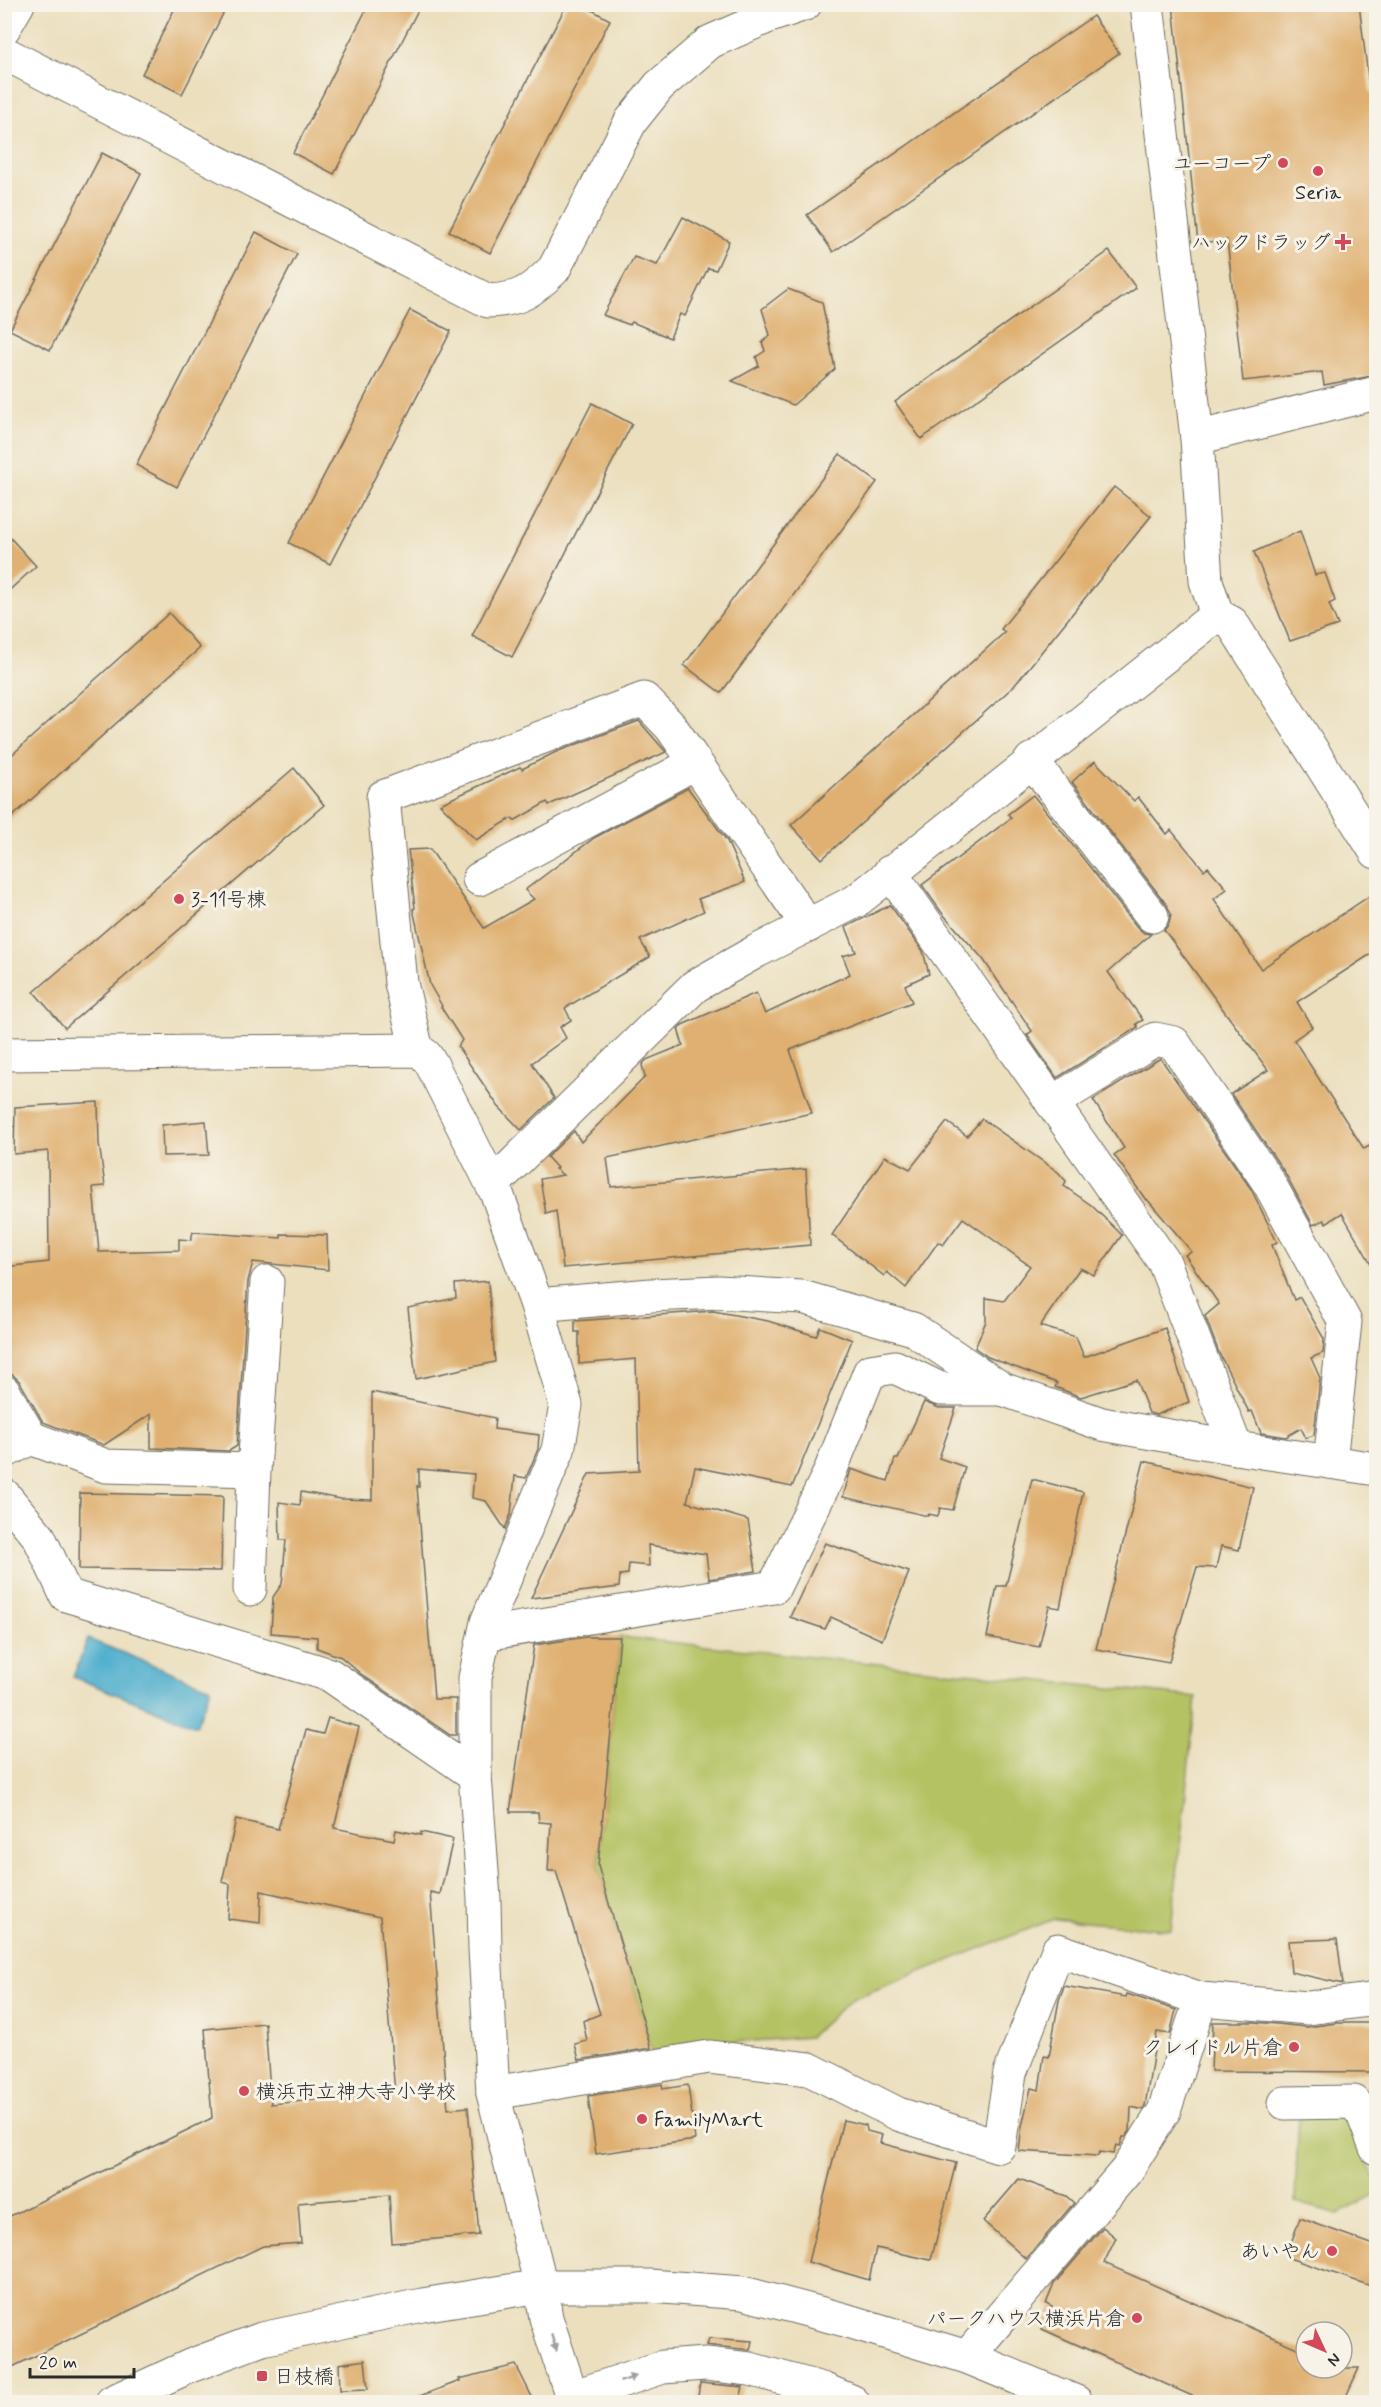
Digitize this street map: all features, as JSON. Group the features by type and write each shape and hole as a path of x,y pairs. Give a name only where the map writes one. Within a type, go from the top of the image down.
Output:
{"street":[{"path":"4,28 18,4"},
{"path":"4,53 488,301 509,300 536,287 554,269 631,121 659,86 710,42 766,11 805,4"},
{"path":"1147,4 1197,438 1206,581 1217,615 1232,623 1377,852"},
{"path":"1197,438 1377,393"},
{"path":"492,1185 695,986 756,951 856,901 1031,760 1217,615"},
{"path":"417,1050 401,983 383,797 644,699 671,727 808,926"},
{"path":"1031,760 1152,916"},
{"path":"479,879 695,763"},
{"path":"890,872 1164,1262 1236,1448"},
{"path":"1052,1103 1155,1039 1174,1043 1269,1183 1345,1322 1330,1462"},
{"path":"4,1054 417,1050 431,1063 492,1185 537,1305 566,1405 558,1450 487,1622 475,1678 475,1775 484,1899 493,2093 541,2286 546,2318 569,2400 663,2367 706,2364 750,2368 822,2389 853,2403"},
{"path":"250,1589 254,1470 267,1282"},
{"path":"537,1305 651,1295 719,1292 802,1297 913,1329 1002,1389 1102,1424 1236,1448 1377,1469"},
{"path":"485,1634 774,1587 829,1474 870,1371 895,1367 940,1389 1002,1389"},
{"path":"4,1392 18,1445 106,1466 254,1470"},
{"path":"4,1495 39,1537 66,1595 249,1643 330,1675 475,1775"},
{"path":"493,2093 709,2057 809,2069 898,2114 999,2146 1010,2073 1058,1950 1201,1999 1308,2008 1377,1999"},
{"path":"967,2357 1127,2170 1164,2111 1201,1999"},
{"path":"1285,2103 1365,2102 1363,2114 1377,2148"},
{"path":"112,2403 190,2366 262,2339 422,2305 541,2286 651,2286 743,2293 845,2320 967,2357 1076,2403"}],"green space":[{"path":"620,1637 1196,1697 1171,1930 1054,1919 852,1999 809,2037 707,2044 652,2052 598,1866"},
{"path":"1299,2113 1349,2115 1376,2183 1376,2194 1338,2214 1295,2202"}],"water":[{"path":"88,1639 211,1688 196,1726 73,1677"}],"building":[{"path":"177,4 228,4 182,94 142,74"},
{"path":"369,4 421,4 334,174 293,153"},
{"path":"567,4 581,4 610,20 490,253 449,231"},
{"name":"ユーコープ","path":"1173,4 1359,4 1370,93 1377,93 1377,375 1324,385 1322,372 1243,381 1227,240 1198,243"},
{"path":"1093,16 1119,53 833,252 807,215"},
{"path":"102,153 141,173 50,350 10,330"},
{"path":"683,217 729,241 716,270 708,268 685,316 680,314 670,338 632,322 630,325 603,315 634,257 657,265"},
{"path":"256,232 297,254 177,487 136,465"},
{"path":"1109,251 1136,288 921,439 895,402"},
{"path":"788,289 822,302 835,369 793,405 732,381 759,366 756,357 765,351 762,342 770,335 762,309"},
{"path":"410,310 451,331 330,564 289,543"},
{"path":"592,403 632,424 512,657 472,636"},
{"path":"840,454 877,482 721,693 684,665"},
{"path":"1114,487 1151,516 1014,686 822,859 791,825 1005,632 1001,629"},
{"path":"4,531 36,566 4,595"},
{"path":"1300,531 1315,575 1325,573 1335,601 1329,604 1338,625 1290,641 1254,552"},
{"path":"169,613 200,648 4,824 4,762"},
{"path":"639,721 666,752 549,805 547,802 514,821 512,818 476,840 440,804 520,767 522,769 556,752"},
{"path":"1095,761 1134,801 1138,797 1167,834 1171,830 1204,870 1208,867 1227,889 1214,899 1261,969 1377,891 1377,950 1297,1002 1312,1027 1294,1040 1364,1149 1377,1142 1377,1274 1342,1213 1326,1223 1324,1220 1313,1225 1285,1173 1231,1094 1268,1070 1164,930 1169,924 1171,914 1167,905 1072,782"},
{"name":"3-11号棟","path":"294,768 324,805 65,1028 34,992"},
{"path":"688,788 727,841 745,882 698,899 704,911 640,940 650,957 565,1008 571,1020 560,1027 566,1038 532,1063 554,1098 521,1130 498,1106 458,1047 462,1040 430,985 413,909 415,908 408,850 430,849 484,928 534,899 525,890 594,838"},
{"path":"1033,795 1137,927 1144,933 1151,934 1108,972 1143,1020 1136,1024 1138,1027 1057,1078 1027,1035 1032,1031 983,959 942,913 922,885 1011,818 1008,814"},
{"path":"890,905 923,951 929,974 905,985 912,1002 790,1050 812,1113 607,1158 611,1187 806,1169 810,1245 563,1268 556,1211 546,1214 540,1179 563,1175 555,1169 557,1168 547,1157 574,1131 581,1142 645,1077 642,1065 646,1060 683,1045 678,1029 682,1025 756,993 765,1014 850,974 843,956 856,952 846,927"},
{"path":"1159,1059 1251,1189 1277,1242 1272,1245 1294,1300 1300,1297 1324,1339 1323,1353 1311,1358 1320,1378 1314,1435 1306,1438 1301,1428 1286,1437 1261,1433 1252,1411 1249,1412 1219,1353 1205,1316 1219,1304 1185,1255 1192,1252 1146,1200 1114,1155 1124,1148 1093,1100"},
{"path":"98,1102 99,1143 105,1186 93,1187 99,1252 179,1250 179,1239 191,1240 193,1232 281,1238 281,1234 327,1235 328,1270 253,1262 248,1281 237,1446 229,1451 151,1448 151,1414 104,1445 43,1422 20,1382 13,1375 4,1373 4,1267 49,1262 48,1151 14,1154 15,1107"},
{"path":"982,1119 1058,1172 1066,1181 1064,1186 1091,1205 1122,1235 1094,1275 1080,1268 1040,1326 1076,1337 1084,1357 1165,1328 1189,1402 1156,1415 1149,1413 1136,1380 1081,1397 1055,1387 1057,1383 988,1357 975,1348 986,1321 986,1298 1004,1301 1030,1266 963,1218 943,1245 938,1242 906,1288 887,1272 884,1276 832,1235 885,1156 910,1169 947,1122 967,1136"},
{"path":"206,1121 209,1155 163,1156 162,1125"},
{"path":"488,1281 495,1362 416,1379 408,1308 456,1298 455,1284"},
{"path":"713,1311 768,1321 816,1336 820,1327 852,1340 792,1487 695,1467 687,1502 748,1520 756,1571 709,1579 706,1554 648,1545 649,1566 629,1564 628,1574 620,1575 619,1587 531,1598 589,1474 639,1471 636,1359 579,1364 579,1332 575,1332 575,1321"},
{"path":"372,1392 495,1418 494,1429 539,1435 538,1449 526,1478 515,1476 511,1514 505,1529 486,1501 472,1498 474,1474 419,1469 419,1487 417,1486 434,1699 456,1699 456,1735 450,1735 361,1674 341,1657 317,1648 317,1637 271,1633 273,1597 282,1584 286,1540 280,1540 279,1502 300,1505 301,1492 341,1499 372,1500"},
{"path":"924,1402 939,1408 956,1408 939,1458 965,1467 953,1510 940,1508 938,1516 929,1514 928,1516 843,1497 851,1469 888,1481 895,1459 898,1459"},
{"path":"1144,1461 1253,1487 1239,1550 1221,1546 1216,1568 1197,1567 1169,1662 1096,1649"},
{"path":"1032,1479 1083,1492 1060,1608 1049,1606 1039,1647 987,1637 997,1586 1006,1586"},
{"path":"80,1493 223,1496 221,1571 79,1569"},
{"path":"825,1543 909,1572 882,1640 831,1617 825,1629 790,1617"},
{"path":"586,1637 620,1637 598,1866 651,2048 579,2060 575,2044 587,2041 583,2021 600,2014 556,1871 548,1871 551,1823 539,1822 538,1812 510,1812 534,1645"},
{"path":"328,1718 359,1727 334,1828 394,1840 396,1830 421,1835 421,1832 453,1839 440,1894 430,1892 448,2109 468,2107 479,2235 392,2243 389,2195 298,2203 301,2243 263,2246 4,2371 4,2219 212,2118 205,2029 265,2023 271,2104 395,2093 380,1917 261,1891 260,1923 228,1919 230,1884 222,1882 236,1819 278,1829 306,1730 323,1734"},
{"path":"1337,1939 1343,1984 1291,1972 1288,1941"},
{"path":"1064,1986 1126,1997 1127,1994 1176,2010 1170,2034 1157,2032 1145,2106 1143,2110 1131,2107 1130,2131 1126,2137 1123,2137 1120,2146 1116,2145 1113,2154 1100,2152 1097,2156 1019,2151 1031,2088 1039,2090 1044,2056 1049,2057 1059,2000"},
{"name":"クレイドル片倉","path":"1213,2022 1254,2022 1307,2027 1337,2023 1376,2023 1375,2072 1211,2071"},
{"name":"FamilyMart","path":"662,2084 663,2089 688,2085 695,2140 596,2154 588,2096"},
{"path":"843,2120 866,2125 867,2131 882,2135 880,2143 956,2163 931,2260 876,2248 869,2280 808,2262"},
{"path":"1019,2179 1066,2196 1074,2203 1026,2259 983,2221"},
{"name":"あいやん","path":"1300,2218 1377,2246 1377,2288 1286,2257"},
{"name":"パークハウス横浜片倉","path":"1103,2227 1116,2238 1104,2263 1294,2347 1294,2380 1354,2380 1343,2403 1208,2403 1042,2329 1052,2307 1046,2304 1054,2284"},
{"path":"709,2338 752,2341 750,2350 707,2345"},
{"path":"365,2360 368,2389 340,2390 339,2364"},
{"path":"516,2365 535,2403 409,2403 409,2400 460,2381 459,2379"},
{"name":"パークハウス横浜片倉","path":"1354,2368 1359,2368 1354,2379"},
{"path":"700,2383 743,2387 739,2403 697,2403"}],"place":[{"name":"ユーコープ","path":"1283,163"},
{"name":"Seria","path":"1318,171"},
{"name":"ハックドラッグ","path":"1343,242"},
{"name":"3-11号棟","path":"179,899"},
{"name":"クレイドル片倉","path":"1294,2047"},
{"name":"横浜市立神大寺小学校","path":"244,2091"},
{"name":"FamilyMart","path":"642,2119"},
{"name":"あいやん","path":"1332,2251"},
{"name":"パークハウス横浜片倉","path":"1137,2318"},
{"name":"日枝橋","path":"262,2376"}]}
